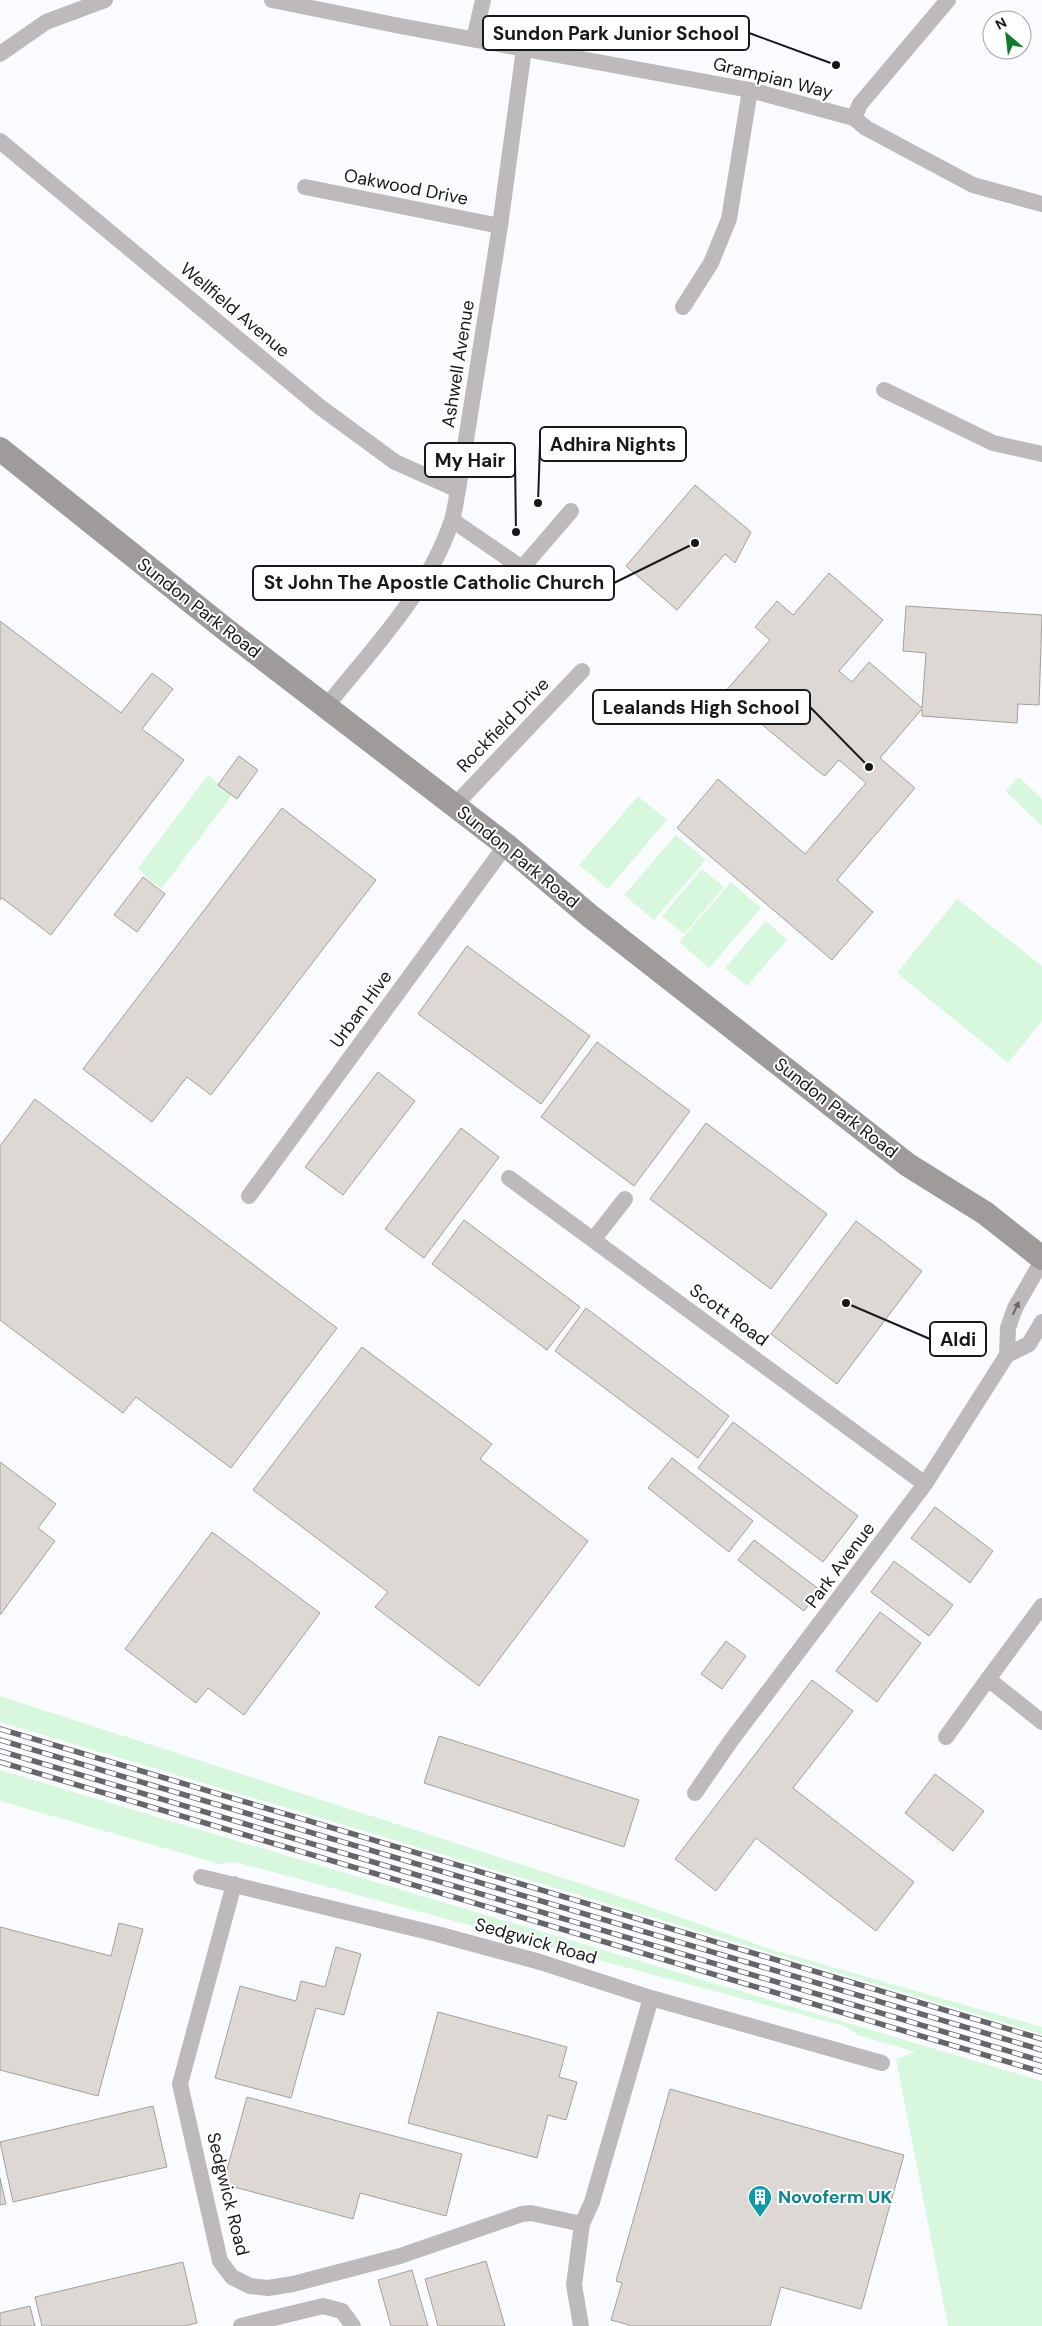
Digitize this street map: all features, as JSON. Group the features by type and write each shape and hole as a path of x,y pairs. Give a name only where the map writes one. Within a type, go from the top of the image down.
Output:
{"street":[{"path":"0,54 46,22 105,0"},
{"name":"Grampian Way","path":"272,0 524,49 750,90 854,118 866,128 973,185 1042,204"},
{"path":"474,39 483,0"},
{"path":"854,118 860,104 948,0"},
{"name":"Ashwell Avenue","path":"326,707 403,609 431,566 452,520 500,226 524,49"},
{"path":"683,307 711,263 729,219 750,90"},
{"name":"Wellfield Avenue","path":"0,141 320,407 395,462 458,490"},
{"name":"Oakwood Drive","path":"305,187 500,226"},
{"path":"884,390 993,443 1042,454"},
{"name":"Sundon Park Road","path":"0,448 156,575 506,845 590,916 908,1165 985,1213 1042,1258"},
{"path":"452,520 522,568 572,511"},
{"name":"Rockfield Drive","path":"454,806 582,671"},
{"name":"Urban Hive","path":"249,1196 506,845"},
{"name":"Scott Road","path":"509,1178 925,1484"},
{"path":"593,1240 625,1199"},
{"path":"1008,1356 1008,1328 1015,1308 1042,1261"},
{"name":"Park Avenue","path":"695,1792 730,1742 925,1484 1008,1356 1029,1344 1042,1322"},
{"path":"946,1737 1042,1606"},
{"path":"988,1679 1042,1722"},
{"name":"Sedgwick Road","path":"201,1877 531,1959 651,1998 882,2064"},
{"name":"Sedgwick Road","path":"234,1884 180,2084 220,2261 232,2277 250,2286 268,2288 293,2284 400,2256 531,2213 582,2224"},
{"path":"581,2326 574,2286 582,2224 603,2166 651,1998"},
{"path":"241,2326 323,2306 342,2310 353,2326"}],"green space":[{"path":"208,775 232,795 162,888 151,882 138,868"},
{"path":"1019,777 1042,799 1042,826 1005,791"},
{"path":"638,796 667,820 608,889 579,865"},
{"path":"676,835 706,860 654,920 624,895"},
{"path":"702,869 724,887 684,934 662,916"},
{"path":"731,882 761,908 709,968 679,942"},
{"path":"957,899 1042,966 1042,1021 1008,1063 897,973"},
{"path":"766,921 787,940 747,986 725,968"},
{"path":"0,1696 613,1894 773,1950 1042,2027 1042,2034 0,1722"},
{"path":"0,1770 1042,2081 1042,2326 948,2326 896,2059 915,2052 858,2035 844,2026 235,1862 220,1864 0,1801"}],"building":[{"path":"695,485 751,532 735,563 725,554 677,610 626,566"},
{"path":"829,573 883,620 839,671 852,682 869,662 922,708 926,653 903,651 906,606 1042,615 1039,705 1018,704 1017,723 922,716 922,709 880,758 915,788 837,880 873,912 832,960 677,828 718,779 805,854 866,783 839,760 825,776 724,693 770,640 755,627 777,601 793,615"},
{"path":"0,621 121,713 152,673 173,689 142,729 184,760 51,935 2,898 0,900"},
{"path":"239,756 258,770 237,799 218,785"},
{"path":"282,808 376,880 211,1095 187,1077 152,1122 83,1069"},
{"path":"143,877 165,894 137,932 114,915"},
{"path":"467,946 590,1036 541,1104 418,1014"},
{"path":"597,1042 690,1111 634,1186 541,1117"},
{"path":"378,1072 415,1101 343,1195 305,1167"},
{"path":"35,1099 337,1328 231,1468 136,1397 123,1413 0,1320 0,1146"},
{"path":"706,1123 827,1214 771,1289 650,1199"},
{"path":"461,1128 499,1157 424,1258 385,1229"},
{"path":"464,1220 580,1307 547,1350 432,1264"},
{"path":"856,1221 922,1271 837,1384 771,1334"},
{"path":"586,1308 729,1416 698,1458 555,1351"},
{"path":"362,1347 492,1444 480,1459 588,1541 479,1686 375,1607 388,1592 253,1490"},
{"path":"733,1422 858,1516 823,1562 698,1468"},
{"path":"672,1458 753,1521 729,1552 648,1488"},
{"path":"0,1462 56,1504 38,1528 55,1541 0,1615"},
{"path":"935,1507 993,1551 970,1583 911,1538"},
{"path":"212,1532 320,1613 244,1715 208,1688 196,1703 125,1649"},
{"path":"754,1540 820,1590 804,1611 738,1560"},
{"path":"894,1561 953,1605 929,1636 871,1592"},
{"path":"880,1612 921,1643 877,1702 836,1671"},
{"path":"726,1641 746,1656 722,1689 701,1674"},
{"path":"812,1680 853,1711 793,1788 914,1882 876,1931 756,1838 716,1891 675,1859"},
{"path":"439,1736 639,1800 624,1847 424,1783"},
{"path":"935,1774 984,1811 953,1851 905,1813"},
{"path":"119,1923 143,1929 98,2096 0,2070 0,1927 111,1956"},
{"path":"336,1947 361,1954 344,2015 316,2008 291,2098 215,2078 240,1986 296,2001 301,1981 325,1987"},
{"path":"438,2012 567,2047 559,2077 577,2082 566,2120 548,2115 537,2158 408,2123"},
{"name":"Novoferm UK","path":"670,2089 904,2155 861,2309 781,2287 770,2326 633,2326 611,2320 622,2283 616,2281"},
{"path":"247,2097 462,2154 446,2216 360,2193 353,2219 223,2184"},
{"path":"153,2106 167,2167 13,2202 0,2142"},
{"path":"0,2178 6,2204 0,2205"},
{"path":"486,2261 505,2326 438,2326 425,2279"},
{"path":"183,2262 197,2323 184,2326 42,2326 35,2297"},
{"path":"412,2270 428,2326 391,2326 378,2280"},
{"path":"30,2306 35,2326 0,2326 0,2313"}],"railway":[{"path":"0,1729 1042,2039"},
{"path":"0,1740 1042,2050"},
{"path":"0,1751 1042,2061"},
{"path":"0,1762 1042,2072"}],"place":[{"name":"Sundon Park Junior School","path":"836,65"},
{"name":"Adhira Nights","path":"538,503"},
{"name":"My Hair","path":"516,532"},
{"name":"St John The Apostle Catholic Church","path":"695,543"},
{"name":"Lealands High School","path":"869,767"},
{"name":"Aldi","path":"846,1303"},
{"name":"Novoferm UK","path":"760,2218"}]}
